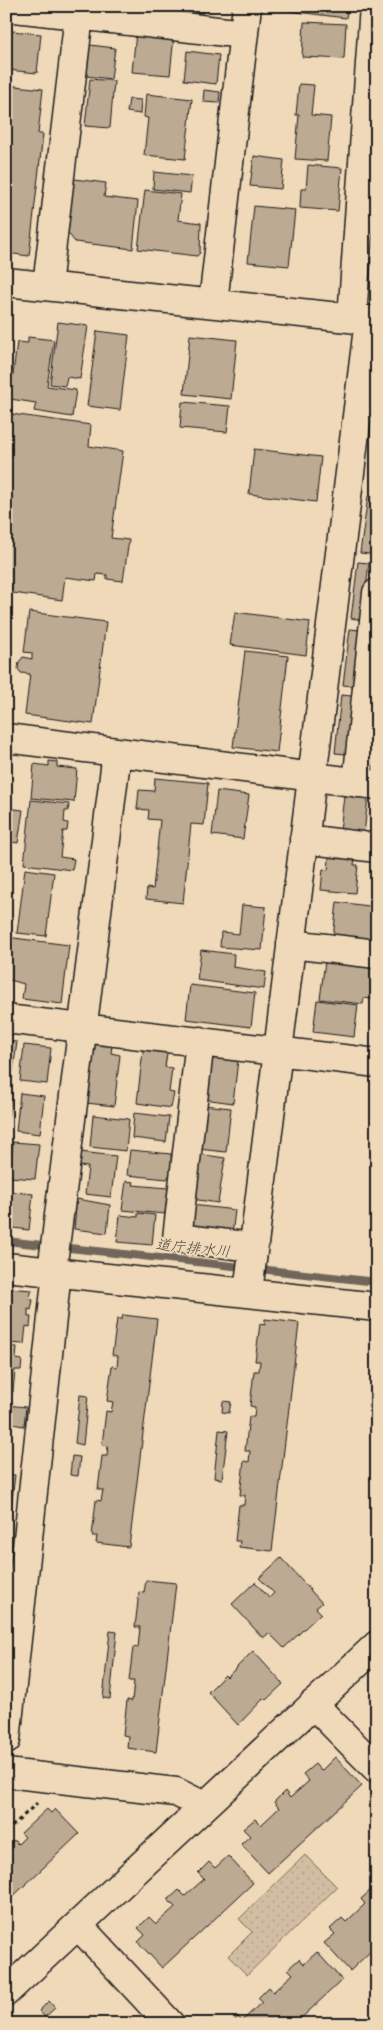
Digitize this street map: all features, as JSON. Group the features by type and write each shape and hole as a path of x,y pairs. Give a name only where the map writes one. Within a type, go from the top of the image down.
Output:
{"street":[{"path":"213,303 247,6"},
{"path":"250,1269 312,778 366,320 374,6"},
{"path":"6,7 244,34"},
{"path":"47,286 79,16"},
{"path":"7,285 47,286 366,320"},
{"path":"6,738 367,784 377,593"},
{"path":"6,1740 54,1260 117,752"},
{"path":"304,839 377,848"},
{"path":"291,944 377,954"},
{"path":"6,1019 377,1063"},
{"path":"200,1041 177,1238 250,1269 377,1307"},
{"path":"6,1267 54,1260 250,1269"},
{"path":"6,1992 377,1645"},
{"path":"313,1704 377,1769"},
{"path":"6,1773 176,1792 204,1806"},
{"path":"78,1925 170,2024"}],"path":[{"path":"6,1832 41,1799"}],"shaded area":[{"path":"305,1855 337,1887 247,1975 228,1956 252,1932 239,1919"}],"building":[{"path":"188,6 204,6 203,13 188,11"},
{"path":"272,6 348,6 346,18 272,9"},
{"path":"304,22 346,24 344,59 302,57"},
{"path":"12,31 41,34 37,73 8,70"},
{"path":"136,32 174,36 170,75 132,72"},
{"path":"90,45 115,48 111,79 86,76"},
{"path":"187,51 219,55 216,84 184,80"},
{"path":"90,79 114,81 110,128 85,126"},
{"path":"299,84 314,85 311,115 331,117 327,161 295,159 299,115 296,115"},
{"path":"6,85 43,89 38,134 43,134 29,256 6,253"},
{"path":"204,90 220,92 219,103 203,102"},
{"path":"146,94 192,99 185,159 144,155 148,118 144,117"},
{"path":"129,99 141,100 140,114 127,112"},
{"path":"254,156 284,160 281,189 250,186"},
{"path":"308,165 342,168 338,211 300,208 301,189 306,189"},
{"path":"154,172 192,176 190,193 153,189"},
{"path":"74,179 106,183 104,197 138,201 133,249 75,242 68,233"},
{"path":"145,190 181,194 178,220 201,223 200,253 197,256 138,249"},
{"path":"254,206 295,210 289,266 248,262"},
{"path":"58,322 88,326 80,379 67,377 65,386 50,384"},
{"path":"97,331 129,335 120,410 87,406"},
{"path":"190,335 237,340 231,399 184,394"},
{"path":"28,337 54,340 47,386 76,390 72,417 34,411 36,403 10,399 17,342 28,343"},
{"path":"182,402 230,406 227,432 180,428"},
{"path":"11,414 91,425 89,446 123,451 111,538 129,540 123,581 107,579 107,575 97,574 96,581 65,577 62,600 6,592 6,445"},
{"path":"254,449 321,457 316,502 249,494"},
{"path":"368,496 377,497 370,554 360,553"},
{"path":"358,562 369,563 362,620 351,618"},
{"path":"29,612 106,622 93,724 25,715 30,674 21,673 18,669 19,662 23,657 32,659 32,653 24,652"},
{"path":"235,612 310,622 306,655 230,645"},
{"path":"350,629 360,630 353,686 343,685"},
{"path":"245,651 288,656 277,752 233,747"},
{"path":"341,695 352,696 346,754 335,753"},
{"path":"49,761 57,762 57,767 77,769 74,802 31,798 34,764 49,766"},
{"path":"155,778 208,783 204,825 191,824 183,903 146,899 147,888 153,889 160,820 148,819 149,810 137,809 139,790 154,791"},
{"path":"217,791 249,795 243,839 212,835"},
{"path":"344,795 368,797 364,834 340,832"},
{"path":"31,800 69,804 68,811 65,811 64,822 68,823 67,831 63,831 60,857 74,859 72,870 24,864"},
{"path":"375,807 377,807 377,832 372,831"},
{"path":"6,808 23,810 18,843 6,841"},
{"path":"330,847 356,850 354,865 358,865 355,893 321,890 323,869 328,870"},
{"path":"25,869 54,873 46,936 17,933"},
{"path":"337,902 377,907 377,942 333,938"},
{"path":"242,905 266,907 262,950 220,947 221,932 239,934"},
{"path":"6,937 69,945 62,1004 22,999 24,984 6,979"},
{"path":"201,950 234,954 233,967 266,972 264,989 197,980"},
{"path":"325,961 377,967 377,1000 364,998 363,1004 320,999"},
{"path":"190,985 255,993 251,1027 186,1019"},
{"path":"317,1000 358,1005 354,1037 313,1032"},
{"path":"6,1041 17,1042 12,1078 6,1078"},
{"path":"94,1043 112,1046 111,1053 120,1055 114,1106 86,1103"},
{"path":"24,1045 51,1048 47,1084 20,1081"},
{"path":"143,1050 167,1053 165,1067 172,1068 169,1092 174,1093 171,1108 137,1103"},
{"path":"209,1057 238,1060 233,1103 204,1099"},
{"path":"6,1091 12,1091 7,1127 6,1127"},
{"path":"20,1093 44,1096 40,1134 16,1131"},
{"path":"203,1105 231,1108 226,1152 198,1149"},
{"path":"134,1113 169,1117 166,1142 132,1138"},
{"path":"93,1115 129,1119 126,1151 90,1147"},
{"path":"13,1142 39,1144 35,1179 9,1177"},
{"path":"130,1150 171,1154 172,1171 167,1179 127,1175"},
{"path":"80,1152 116,1156 111,1197 85,1194 88,1167 78,1166"},
{"path":"198,1154 225,1158 218,1203 192,1199"},
{"path":"126,1181 134,1182 133,1185 168,1188 165,1214 122,1210"},
{"path":"7,1191 33,1194 29,1230 6,1227"},
{"path":"77,1199 110,1205 107,1233 74,1229"},
{"path":"192,1205 235,1210 232,1236 189,1230"},
{"path":"377,1207 377,1246 372,1245"},
{"path":"138,1213 155,1215 152,1245 117,1242 120,1215 138,1217"},
{"path":"6,1288 32,1290 29,1299 33,1300 31,1310 28,1309 28,1317 31,1317 30,1327 26,1326 24,1344 6,1343"},
{"path":"123,1315 157,1319 129,1547 96,1543 97,1536 92,1536 96,1500 101,1501 103,1490 98,1490 102,1456 107,1456 108,1446 102,1445 106,1411 111,1412 113,1402 107,1401 112,1366 117,1367 118,1356 112,1355 117,1319 122,1319"},
{"path":"265,1319 299,1323 272,1551 239,1547 240,1541 235,1541 239,1505 244,1505 245,1495 240,1495 244,1461 249,1462 250,1451 245,1451 249,1417 254,1417 255,1407 250,1406 254,1371 259,1371 260,1361 255,1361 260,1324 265,1325"},
{"path":"6,1346 17,1347 16,1359 22,1360 21,1370 15,1370 13,1392 6,1391"},
{"path":"80,1395 88,1396 83,1445 75,1443"},
{"path":"223,1401 231,1402 229,1413 222,1412"},
{"path":"6,1405 26,1407 24,1426 12,1424 10,1440 6,1440"},
{"path":"219,1430 228,1431 222,1479 214,1478"},
{"path":"72,1456 80,1457 78,1476 70,1475"},
{"path":"6,1474 15,1475 10,1517 6,1516"},
{"path":"281,1558 322,1603 316,1608 321,1613 284,1648 269,1633 263,1638 232,1604 255,1582 269,1598 274,1593 259,1578"},
{"path":"146,1580 176,1583 156,1752 127,1748 128,1736 123,1735 127,1700 132,1701 134,1681 129,1681 133,1647 138,1648 140,1627 135,1627 139,1592 144,1593"},
{"path":"110,1631 117,1632 110,1699 103,1698"},
{"path":"253,1651 283,1684 266,1700 264,1698 238,1725 208,1692 225,1675 227,1677"},
{"path":"335,1757 362,1786 268,1873 241,1844 250,1836 243,1829 255,1819 261,1825 279,1808 274,1802 285,1791 290,1798 309,1781 303,1774 315,1764 321,1771"},
{"path":"47,1809 51,1813 55,1809 79,1834 6,1903 6,1848 14,1840 18,1844 25,1837 21,1833"},
{"path":"228,1856 253,1883 162,1968 138,1942 145,1935 138,1928 149,1917 156,1924 175,1907 168,1900 179,1890 185,1896 204,1879 198,1873 209,1862 215,1868"},
{"path":"372,1889 377,1894 377,1945 350,1971 324,1943 335,1934 330,1929 342,1918 346,1922 365,1904 361,1899"},
{"path":"317,1952 342,1980 295,2024 231,2024 238,2016 242,2021 262,2002 258,1998 269,1987 273,1992 293,1974 288,1969 299,1959 304,1964"},
{"path":"49,2001 55,2008 45,2017 39,2011"}],"waterway":[{"name":"道庁排水川","path":"6,1241 377,1282"}]}
